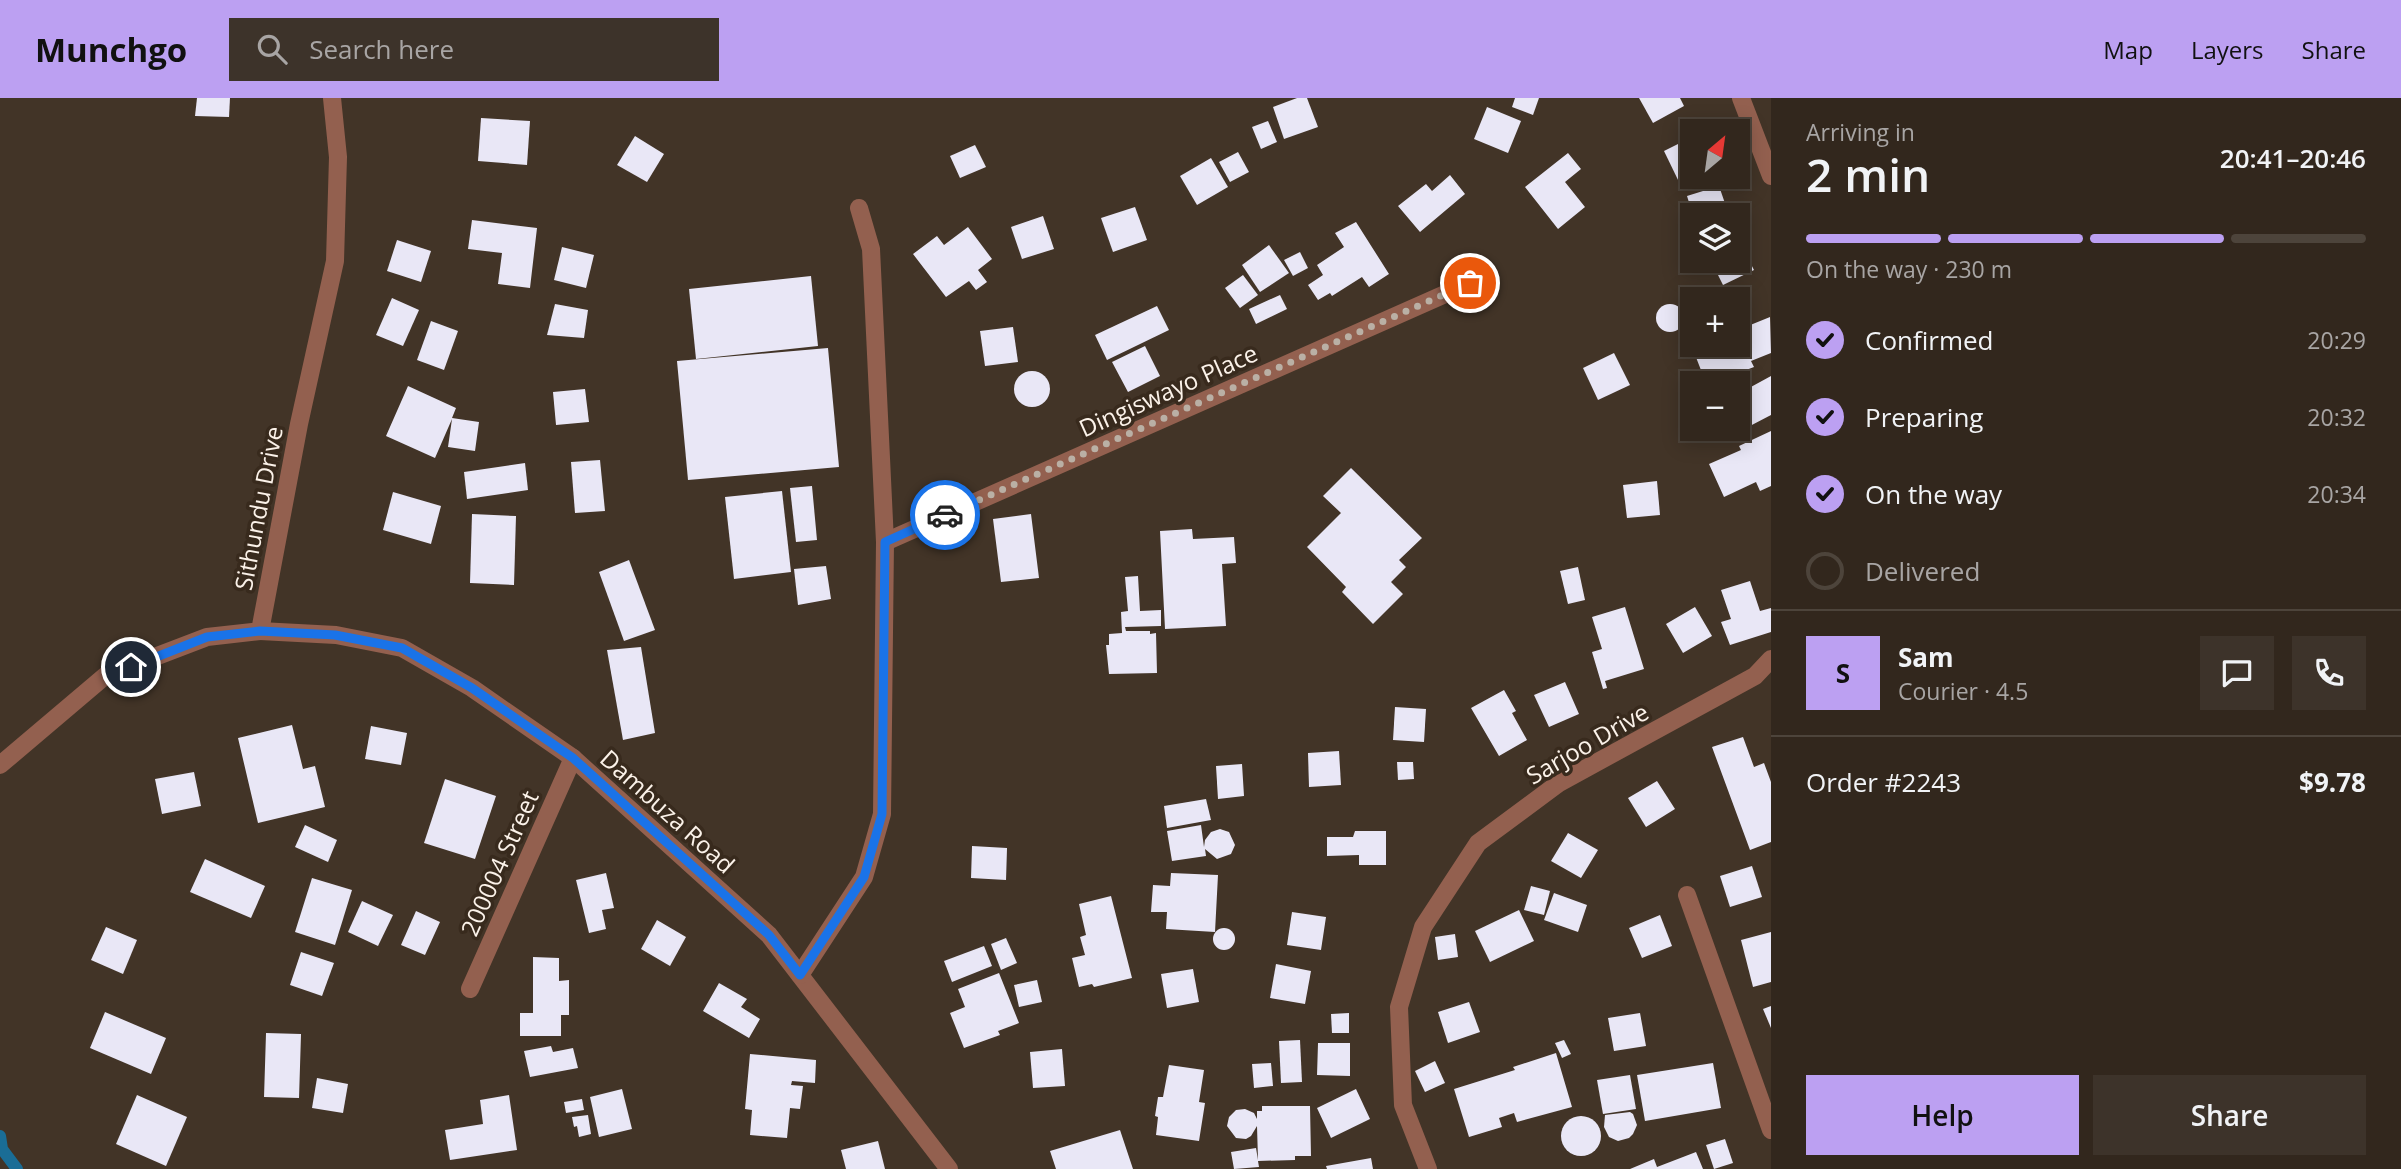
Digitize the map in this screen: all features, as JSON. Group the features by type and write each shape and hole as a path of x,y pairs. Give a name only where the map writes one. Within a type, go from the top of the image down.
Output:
{"street":[{"name":"Sithundu Drive","path":"260,631 299,424 335,261 338,157 332,98"},
{"path":"1741,98 1771,176"},
{"path":"800,975 864,877 882,814 885,542 871,249 859,208"},
{"name":"Dingiswayo Place","path":"885,542 1470,283"},
{"name":"Dambuza Road","path":"260,631 335,635 402,648 472,688 573,758 769,935 949,1169"},
{"path":"0,765 105,676 207,637 260,631"},
{"name":"Sarjoo Drive","path":"1428,1169 1403,1105 1399,1007 1423,927 1478,843 1559,783 1755,676 1771,659"},
{"name":"200004 Street","path":"470,989 573,758"},
{"path":"1687,895 1771,1130"}],"building":[{"path":"197,98 230,98 229,117 195,116"},
{"path":"1297,98 1307,98 1318,127 1284,139 1273,107"},
{"path":"1515,98 1539,98 1533,115 1512,107"},
{"path":"1639,98 1680,98 1684,106 1653,123"},
{"path":"1487,107 1521,121 1508,153 1474,139"},
{"path":"481,118 530,121 527,165 478,161"},
{"path":"1268,121 1277,142 1261,149 1252,127"},
{"path":"635,136 664,154 647,182 617,165"},
{"path":"1680,143 1679,182 1664,151"},
{"path":"975,145 986,167 960,178 950,156"},
{"path":"1238,152 1249,172 1230,182 1219,162"},
{"path":"1568,153 1581,169 1565,182 1585,207 1558,229 1525,187"},
{"path":"1211,158 1228,187 1197,205 1180,176"},
{"path":"1450,175 1465,194 1420,232 1398,206 1426,184 1432,191"},
{"path":"1709,189 1720,189 1725,203 1689,203 1687,196"},
{"path":"1135,207 1147,240 1113,252 1101,218"},
{"path":"1043,216 1054,249 1022,259 1011,227"},
{"path":"472,220 537,228 530,288 498,284 502,253 468,249"},
{"path":"1356,222 1389,274 1369,287 1362,277 1332,296 1330,293 1318,300 1308,285 1323,275 1317,265 1344,247 1335,233"},
{"path":"968,227 992,259 978,270 987,282 976,290 969,281 946,297 913,254 937,236 944,245"},
{"path":"397,240 431,251 421,282 387,271"},
{"path":"1269,245 1289,273 1260,292 1242,265"},
{"path":"562,247 594,255 586,288 554,280"},
{"path":"1300,252 1308,268 1293,276 1284,260"},
{"path":"1717,273 1748,273 1723,285"},
{"path":"1243,275 1258,295 1240,308 1225,288"},
{"path":"811,276 818,346 696,359 689,289"},
{"path":"1280,295 1287,309 1256,324 1249,309"},
{"path":"392,298 419,310 403,346 376,335"},
{"path":"555,304 588,310 584,338 547,335"},
{"path":"1665,305 1680,308 1680,328 1665,331 1657,323 1657,313"},
{"path":"1157,306 1169,330 1107,360 1095,335"},
{"path":"1770,317 1771,353 1751,361 1754,367 1744,371 1701,371 1696,357 1750,357 1750,325"},
{"path":"431,321 458,331 444,370 417,360"},
{"path":"1013,327 1018,362 985,366 980,331"},
{"path":"1145,346 1160,376 1128,392 1112,362"},
{"path":"828,348 839,467 688,480 677,361"},
{"path":"1614,353 1630,385 1598,400 1583,368"},
{"path":"1032,371 1044,377 1050,389 1044,401 1032,407 1020,401 1014,389 1020,377"},
{"path":"1771,376 1771,415 1750,426 1750,387"},
{"path":"408,386 456,408 452,418 479,422 475,451 448,447 452,419 435,458 386,436"},
{"path":"585,389 589,422 556,425 553,392"},
{"path":"1771,431 1771,486 1760,491 1756,482 1724,497 1709,464 1741,450 1739,446"},
{"path":"600,460 605,511 575,513 571,462"},
{"path":"525,463 528,490 467,499 464,472"},
{"path":"1351,468 1422,538 1399,560 1406,567 1391,582 1403,594 1373,624 1342,592 1346,587 1307,547 1341,513 1323,496"},
{"path":"1657,481 1660,515 1627,518 1623,485"},
{"path":"812,486 817,540 796,542 790,488"},
{"path":"782,491 791,572 734,579 725,497"},
{"path":"393,492 441,506 431,544 383,530"},
{"path":"472,514 516,516 514,585 470,583"},
{"path":"1031,514 1039,578 1001,582 993,519"},
{"path":"1192,529 1193,539 1234,537 1236,563 1222,564 1226,626 1165,629 1160,531"},
{"path":"629,560 655,630 624,641 599,572"},
{"path":"826,566 831,599 798,605 794,569"},
{"path":"1578,567 1585,600 1568,604 1560,571"},
{"path":"1138,576 1140,611 1161,610 1161,626 1125,627 1126,631 1156,633 1157,673 1109,674 1106,645 1109,645 1109,634 1122,633 1121,612 1128,611 1125,577"},
{"path":"1750,581 1760,611 1771,608 1771,632 1730,645 1721,622 1731,619 1721,590"},
{"path":"1625,607 1644,669 1605,681 1607,688 1603,689 1592,652 1602,649 1592,617"},
{"path":"1695,607 1712,636 1683,653 1666,624"},
{"path":"641,647 655,733 623,740 607,650"},
{"path":"1565,682 1579,714 1549,727 1534,695"},
{"path":"1504,690 1516,711 1512,713 1527,740 1499,756 1471,708"},
{"path":"1395,707 1426,709 1424,742 1393,740"},
{"path":"292,725 303,769 315,766 325,807 258,823 238,738"},
{"path":"371,726 407,733 401,765 365,759"},
{"path":"1743,737 1754,767 1764,763 1771,782 1771,842 1750,850 1712,747"},
{"path":"1339,751 1341,785 1309,787 1308,753"},
{"path":"1397,762 1413,762 1414,779 1398,780"},
{"path":"1242,764 1244,796 1218,799 1216,766"},
{"path":"194,772 201,806 162,814 155,779"},
{"path":"445,779 496,796 475,859 424,843"},
{"path":"1657,781 1675,809 1646,827 1628,798"},
{"path":"1206,799 1211,820 1167,828 1164,806"},
{"path":"305,825 337,840 328,862 295,847"},
{"path":"1201,825 1204,847 1211,832 1220,829 1229,832 1235,845 1231,854 1217,859 1205,849 1206,856 1172,861 1167,831"},
{"path":"1355,831 1386,831 1386,865 1359,865 1359,855 1327,856 1327,837 1353,837"},
{"path":"1568,833 1598,850 1581,878 1551,861"},
{"path":"972,846 1007,848 1006,880 971,878"},
{"path":"205,859 265,886 251,918 190,892"},
{"path":"1752,866 1762,897 1730,907 1720,876"},
{"path":"606,873 614,908 602,910 606,929 589,933 576,880"},
{"path":"1171,873 1218,875 1215,932 1166,929 1167,912 1151,912 1153,885 1170,886"},
{"path":"312,878 352,890 335,945 295,932"},
{"path":"1531,886 1550,891 1544,915 1524,910"},
{"path":"1554,893 1587,905 1578,932 1544,920"},
{"path":"1111,896 1132,978 1094,987 1092,984 1079,987 1072,958 1085,955 1080,937 1086,935 1079,904"},
{"path":"362,901 393,915 378,946 348,932"},
{"path":"1519,910 1534,941 1490,962 1475,931"},
{"path":"416,911 440,922 425,955 401,945"},
{"path":"1292,912 1326,917 1321,950 1287,945"},
{"path":"1660,915 1672,946 1642,958 1629,928"},
{"path":"657,920 686,937 670,966 641,949"},
{"path":"106,927 137,940 123,974 91,960"},
{"path":"1224,928 1232,931 1235,939 1232,947 1224,950 1216,947 1213,939 1216,931"},
{"path":"1771,932 1771,982 1753,987 1741,940"},
{"path":"1455,934 1458,957 1438,960 1435,937"},
{"path":"1006,938 1017,963 1001,970 991,944"},
{"path":"984,946 992,966 952,982 944,961"},
{"path":"301,952 334,963 322,996 290,985"},
{"path":"533,957 559,958 559,981 569,980 569,1015 561,1015 561,1036 520,1036 520,1013 533,1013"},
{"path":"1276,964 1311,971 1305,1004 1270,998"},
{"path":"1193,969 1199,1002 1167,1008 1161,974"},
{"path":"999,973 1019,1023 998,1031 1000,1035 964,1048 950,1013 965,1007 958,989"},
{"path":"1037,980 1042,1002 1019,1007 1014,985"},
{"path":"719,983 747,999 741,1007 760,1019 749,1038 703,1011"},
{"path":"1469,1002 1480,1032 1448,1043 1438,1012"},
{"path":"1771,1006 1771,1028 1763,1009"},
{"path":"105,1012 166,1038 151,1074 90,1048"},
{"path":"1349,1013 1349,1033 1332,1033 1331,1014"},
{"path":"1640,1013 1646,1046 1614,1051 1608,1018"},
{"path":"266,1033 301,1034 299,1098 264,1097"},
{"path":"1300,1040 1302,1082 1281,1083 1279,1041"},
{"path":"1564,1040 1571,1054 1562,1058 1555,1043"},
{"path":"1318,1043 1350,1043 1350,1076 1317,1075"},
{"path":"551,1046 553,1052 573,1048 578,1068 530,1077 524,1051"},
{"path":"1062,1049 1065,1086 1033,1088 1030,1052"},
{"path":"1556,1053 1572,1107 1517,1122 1514,1113 1499,1118 1502,1127 1469,1137 1454,1089 1515,1070 1513,1067"},
{"path":"750,1054 816,1060 815,1083 792,1081 791,1085 803,1086 800,1109 790,1108 787,1138 750,1135 752,1110 745,1109"},
{"path":"1435,1061 1445,1083 1425,1092 1415,1071"},
{"path":"1271,1063 1273,1086 1254,1088 1252,1064"},
{"path":"1713,1063 1721,1108 1645,1121 1637,1075"},
{"path":"1169,1065 1204,1070 1199,1102 1205,1103 1199,1141 1156,1135 1158,1097 1163,1097"},
{"path":"1630,1075 1636,1109 1603,1114 1597,1080"},
{"path":"317,1078 348,1084 343,1113 312,1108"},
{"path":"622,1089 632,1129 599,1137 590,1097"},
{"path":"1356,1089 1370,1119 1331,1138 1317,1108"},
{"path":"137,1095 187,1117 166,1166 116,1144"},
{"path":"509,1095 517,1150 450,1160 445,1130 483,1124 480,1100"},
{"path":"582,1099 584,1110 566,1113 564,1102"},
{"path":"1262,1106 1310,1106 1311,1156 1295,1156 1295,1160 1258,1161 1259,1167 1234,1169 1231,1152 1256,1148 1258,1160 1257,1126 1246,1139 1236,1138 1227,1126 1229,1117 1236,1110 1245,1109 1254,1113 1257,1119 1257,1111 1262,1111"},
{"path":"1630,1112 1637,1125 1633,1134 1618,1141 1609,1137 1604,1127 1605,1115"},
{"path":"588,1115 591,1134 579,1137 572,1117"},
{"path":"1581,1116 1589,1117 1595,1122 1600,1128 1600,1144 1595,1150 1589,1155 1581,1156 1573,1155 1567,1150 1562,1144 1561,1136 1562,1128 1567,1122 1573,1117"},
{"path":"1120,1130 1133,1169 1056,1169 1050,1151"},
{"path":"1725,1139 1733,1163 1714,1169 1706,1145"},
{"path":"878,1141 885,1169 846,1169 841,1150"},
{"path":"1696,1152 1703,1169 1630,1169 1654,1159 1657,1167"},
{"path":"1371,1158 1373,1169 1327,1169 1326,1166"}],"waterway":[{"path":"0,1136 2,1149 17,1169"}],"way so far":[{"path":"945,515 1470,283"}],"route":[{"path":"131,667 207,637 260,631 335,635 402,648 472,688 573,758 769,935 800,975 864,877 882,814 885,542 945,515"}]}
